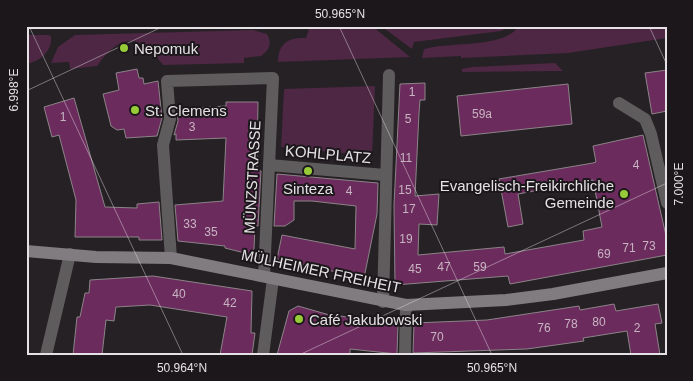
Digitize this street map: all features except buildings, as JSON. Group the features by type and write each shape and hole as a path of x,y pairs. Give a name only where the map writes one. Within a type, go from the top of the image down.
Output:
{"street":[{"path":"382,302 384,175 389,75"},
{"name":"MÜNZSTRASSE","path":"171,258 163,145 170,119 167,81 273,78 269,165 268,278 263,355"},
{"path":"620,103 645,119 651,134 667,203"},
{"name":"KOHLPLATZ","path":"269,165 384,175"},
{"name":"MÜLHEIMER FREIHEIT","path":"26,251 171,258 382,302 406,305 506,300 553,294 667,273"},
{"path":"46,355 70,254"},
{"path":"405,355 406,305"}],"shaded area":[{"path":"372,26 410,57 278,62 282,46 290,40 306,38 309,29"},
{"path":"381,26 510,26 501,31 414,42 412,49"},
{"path":"519,26 667,26 667,38 568,53 422,58 424,49 489,41 511,33"},
{"path":"253,30 267,34 269,46 261,56 244,58 244,63 163,65 146,47 138,42 130,41 114,48 105,55 97,66 70,69 69,62 51,63 58,47 75,35"},
{"path":"26,35 48,35 51,36 51,41 44,55 36,61 26,64"},
{"path":"555,63 563,71 462,72 462,69 472,67"},
{"path":"375,86 372,156 281,147 284,89"}],"place":[{"name":"Nepomuk","path":"124,48"},
{"name":"St. Clemens","path":"135,110"},
{"name":"Sinteza","path":"308,171"},
{"name":"Evangelisch-Freikirchliche Gemeinde","path":"624,194"},
{"name":"Café Jakubowski","path":"299,319"}]}
